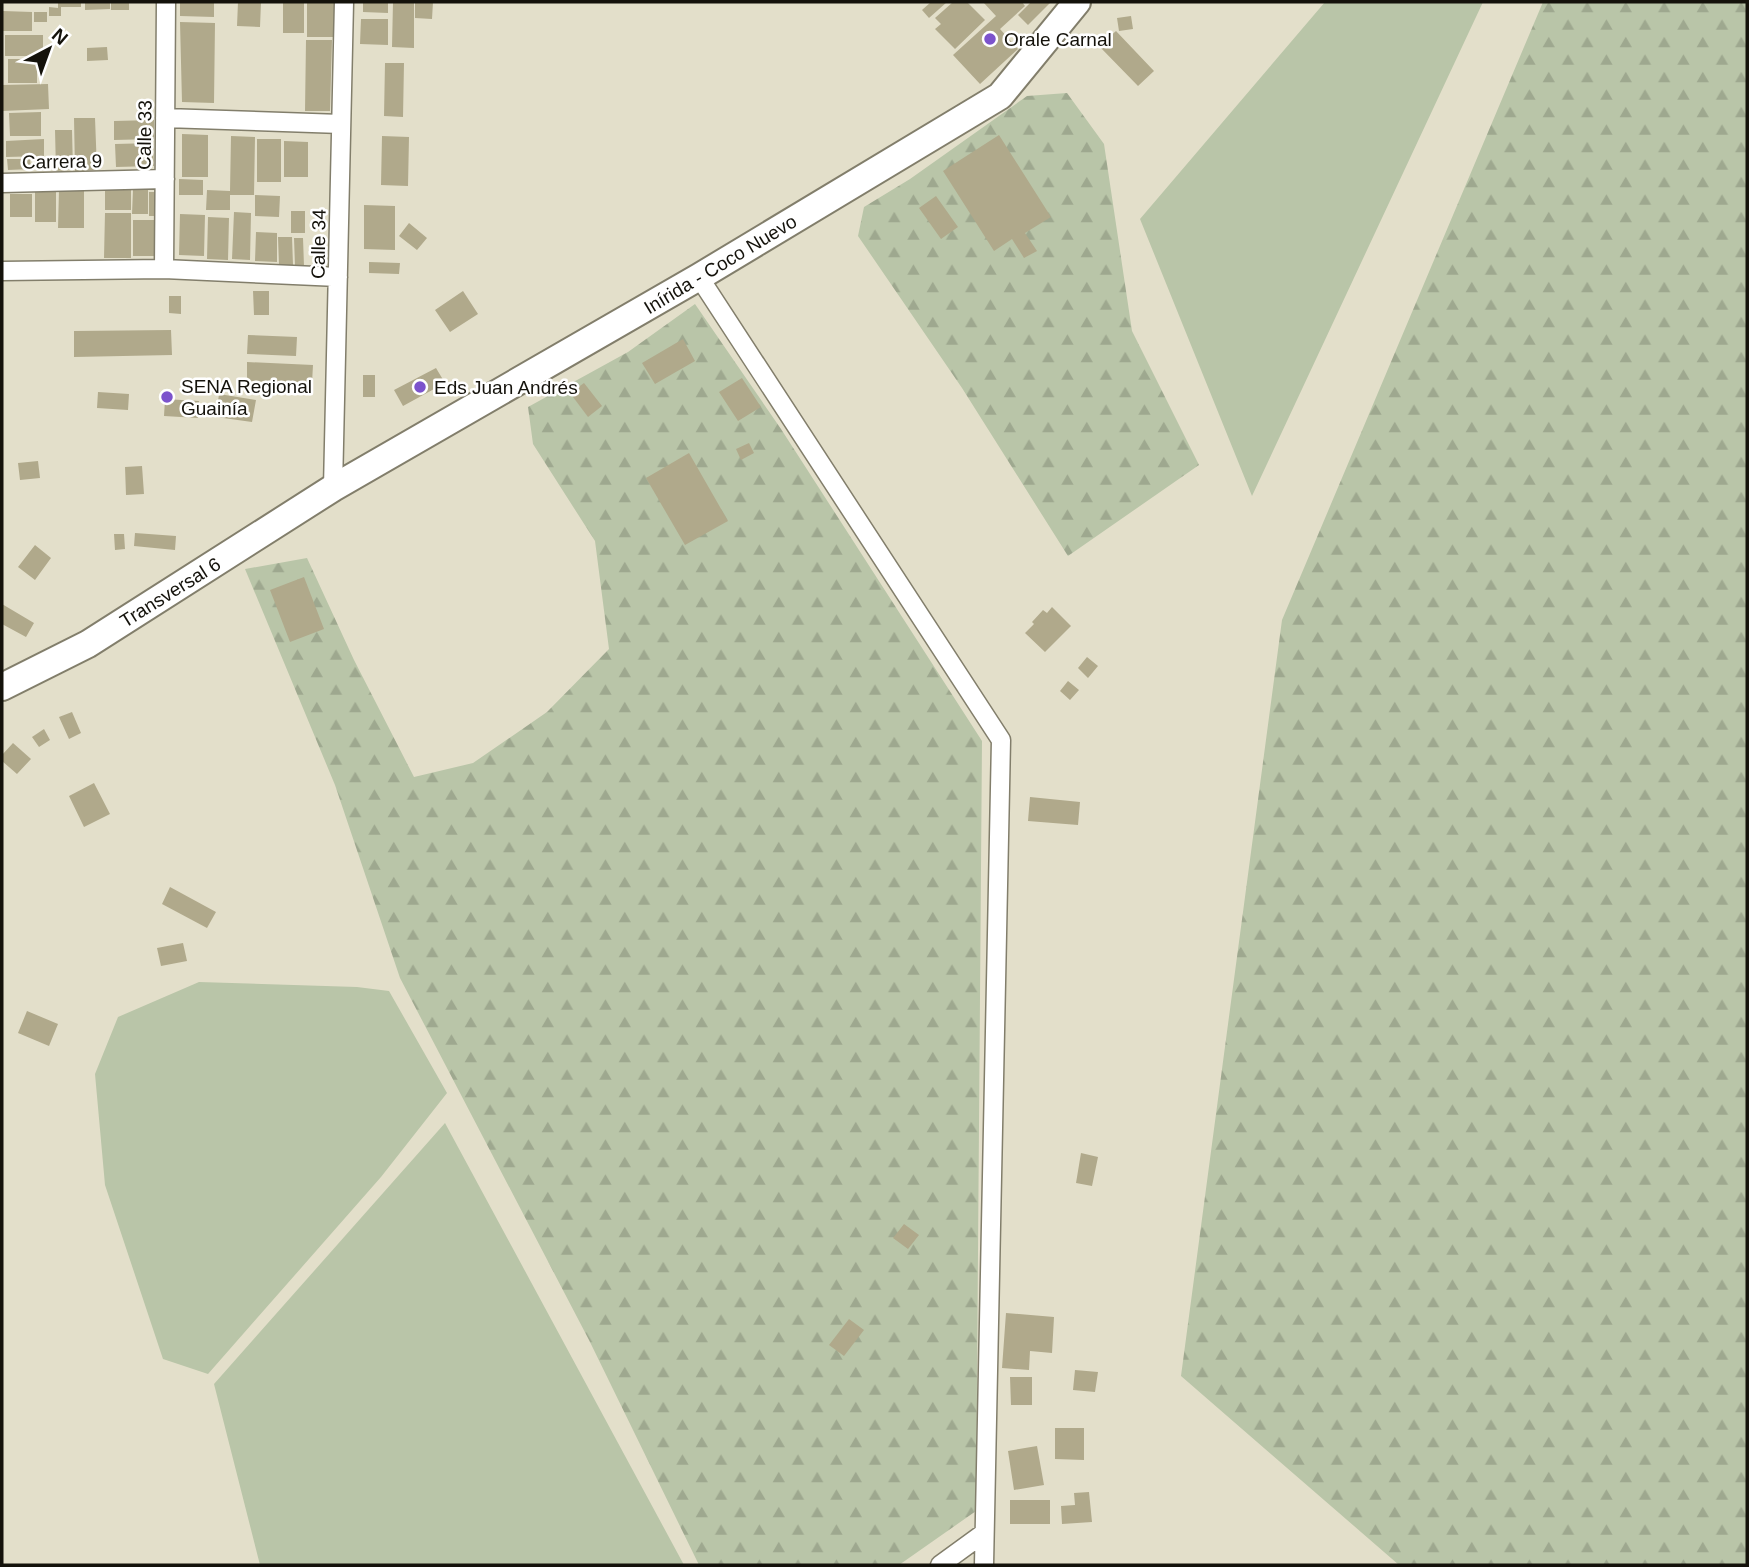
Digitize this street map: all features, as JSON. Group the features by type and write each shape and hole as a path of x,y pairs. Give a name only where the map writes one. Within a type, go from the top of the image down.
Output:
{"street":[{"name":"Calle 33","path":"164,269 166,2"},
{"name":"Calle 34","path":"333,488 344,2"},
{"name":"Inírida - Coco Nuevo","path":"333,488 699,277 1000,96 1077,2"},
{"path":"165,118 341,124"},
{"name":"Carrera 9","path":"2,183 165,180"},
{"path":"2,271 164,269 338,277"},
{"path":"699,277 1001,740 984,1565"},
{"name":"Transversal 6","path":"2,687 88,644 333,488"},
{"path":"940,1565 984,1533"}],"green space":[{"path":"1325,2 1483,2 1252,496 1140,219"},
{"path":"1543,2 1747,2 1747,1565 1399,1565 1181,1376 1282,620"},
{"path":"1067,93 1104,144 1132,331 1199,465 1068,556 962,388 858,236 864,207 910,179 1027,96"},
{"path":"695,304 781,429 982,741 976,1511 899,1565 699,1565 589,1340 400,978 335,785 245,569 307,558 354,660 414,777 473,763 547,712 609,649 595,541 533,444 528,407 628,352"},
{"path":"199,982 357,987 389,991 447,1093 381,1177 208,1374 163,1359 105,1185 95,1074 118,1017"},
{"path":"445,1123 684,1565 260,1565 214,1384"}],"building":[{"path":"58,2 81,2 81,7 61,7 61,16 49,16 49,7 58,8"},
{"path":"85,2 110,2 110,9 85,10"},
{"path":"111,2 129,2 129,10 111,10"},
{"path":"180,2 214,2 214,17 180,16"},
{"path":"238,2 261,2 260,27 237,26"},
{"path":"283,2 304,2 304,33 283,33"},
{"path":"307,2 334,2 334,37 307,37"},
{"path":"363,2 388,2 388,13 363,12"},
{"path":"393,2 414,2 414,48 392,47"},
{"path":"415,2 433,2 432,19 415,18"},
{"path":"931,2 947,2 929,18 922,10"},
{"path":"953,2 967,2 985,20 955,49 935,29 941,24 935,18"},
{"name":"Orale Carnal","path":"983,2 1022,2 1025,6 1000,29 1018,49 980,84 953,55 996,16"},
{"path":"1031,2 1051,2 1028,25 1018,15"},
{"path":"3,11 32,12 32,31 3,31"},
{"path":"34,12 47,12 47,22 34,22"},
{"path":"1131,16 1133,29 1119,31 1117,18"},
{"path":"361,19 388,19 388,45 360,44"},
{"path":"180,22 215,23 214,103 182,102"},
{"path":"1116,31 1154,71 1138,86 1099,46"},
{"path":"5,35 43,35 43,56 5,56"},
{"path":"306,40 332,40 330,111 305,111"},
{"path":"107,47 108,60 87,61 87,48"},
{"path":"8,59 37,59 37,83 8,83"},
{"path":"385,63 404,63 403,117 384,116"},
{"path":"48,84 49,109 2,111 2,85"},
{"path":"41,112 41,136 10,136 9,113"},
{"path":"74,118 95,118 97,170 75,171"},
{"path":"154,120 154,139 114,140 114,121"},
{"path":"55,130 72,130 73,170 56,171"},
{"path":"182,134 208,135 208,177 182,177"},
{"path":"999,135 1051,217 1025,233 1037,251 1024,258 1012,239 994,251 943,171"},
{"path":"231,136 255,137 254,195 230,195 230,210 206,210 207,190 230,191"},
{"path":"382,136 409,137 408,186 381,185"},
{"path":"44,139 44,156 6,157 6,141"},
{"path":"257,139 281,139 281,182 257,182"},
{"path":"284,141 308,142 308,177 284,177"},
{"path":"153,143 154,166 116,167 115,144"},
{"path":"7,159 30,159 31,169 8,170"},
{"path":"179,179 203,180 203,195 179,195"},
{"path":"105,189 131,189 131,210 105,210"},
{"path":"35,190 56,190 56,222 35,222"},
{"path":"59,190 84,190 84,228 58,228"},
{"path":"133,190 148,190 148,214 132,214"},
{"path":"149,192 159,192 159,216 149,216"},
{"path":"10,194 32,194 32,217 10,217"},
{"path":"255,195 280,196 279,217 255,216"},
{"path":"936,196 958,227 941,239 919,208"},
{"path":"364,205 395,206 395,250 364,249"},
{"path":"291,211 305,211 305,233 291,233"},
{"path":"234,212 251,213 250,260 232,259"},
{"path":"105,213 131,213 131,258 104,258"},
{"path":"180,214 205,215 204,256 179,255"},
{"path":"208,217 229,218 228,260 207,259"},
{"path":"133,220 155,220 155,256 133,256"},
{"path":"409,223 427,238 417,250 399,236"},
{"path":"256,232 277,233 277,262 255,261"},
{"path":"278,237 292,237 293,265 279,265"},
{"path":"294,238 303,238 304,266 295,266"},
{"path":"369,262 400,263 399,274 369,273"},
{"path":"253,291 269,291 269,315 254,315"},
{"path":"463,291 478,314 450,332 435,310"},
{"path":"169,296 181,296 181,314 169,313"},
{"path":"171,330 172,355 74,357 74,331"},
{"path":"248,335 297,337 296,356 247,354"},
{"path":"683,339 695,361 655,384 642,363"},
{"path":"247,362 313,365 312,383 247,381"},
{"path":"436,368 445,383 403,406 394,390"},
{"path":"363,375 375,375 375,397 363,397"},
{"path":"742,378 761,407 738,421 719,392"},
{"path":"584,383 602,406 588,417 570,393"},
{"path":"98,392 129,394 128,410 97,408"},
{"path":"219,394 256,400 252,422 216,417"},
{"path":"165,399 199,401 198,418 164,416"},
{"path":"749,443 754,453 741,460 736,449"},
{"path":"689,453 728,521 685,545 646,478"},
{"path":"38,461 40,478 20,480 18,463"},
{"path":"142,466 144,494 126,495 125,467"},
{"path":"135,533 176,536 175,550 134,546"},
{"path":"114,534 124,534 125,549 115,550"},
{"path":"35,545 51,558 35,580 18,567"},
{"path":"304,577 324,629 290,642 270,590"},
{"path":"2,604 34,623 26,637 2,624"},
{"path":"1052,607 1071,626 1045,652 1025,633 1043,610 1047,613"},
{"path":"1087,657 1098,666 1088,678 1078,668"},
{"path":"1068,681 1079,690 1070,700 1060,691"},
{"path":"72,712 81,733 69,739 59,717"},
{"path":"44,729 50,740 39,747 32,737"},
{"path":"13,743 31,759 17,774 2,761 2,755"},
{"path":"94,783 110,814 84,827 69,796"},
{"path":"1030,797 1080,802 1078,825 1028,821"},
{"path":"170,887 216,912 207,928 162,904"},
{"path":"183,943 187,961 161,966 157,948"},
{"path":"27,1011 58,1024 49,1046 18,1033"},
{"path":"1081,1153 1098,1157 1092,1186 1076,1183"},
{"path":"904,1224 919,1235 908,1249 893,1238"},
{"path":"1006,1313 1054,1317 1052,1353 1030,1351 1029,1370 1002,1368"},
{"path":"849,1319 864,1330 844,1356 829,1345"},
{"path":"1075,1370 1098,1372 1095,1392 1073,1390"},
{"path":"1010,1377 1032,1377 1032,1405 1011,1405"},
{"path":"1055,1428 1084,1428 1084,1460 1055,1459"},
{"path":"1037,1446 1044,1485 1014,1490 1008,1451"},
{"path":"1089,1492 1092,1522 1062,1524 1061,1506 1075,1505 1074,1493"},
{"path":"1010,1500 1050,1500 1050,1524 1010,1524"}],"place":[{"name":"Orale Carnal","path":"990,39"},
{"name":"Eds Juan Andrés","path":"420,387"},
{"name":"SENA Regional Guainía","path":"167,397"}]}
